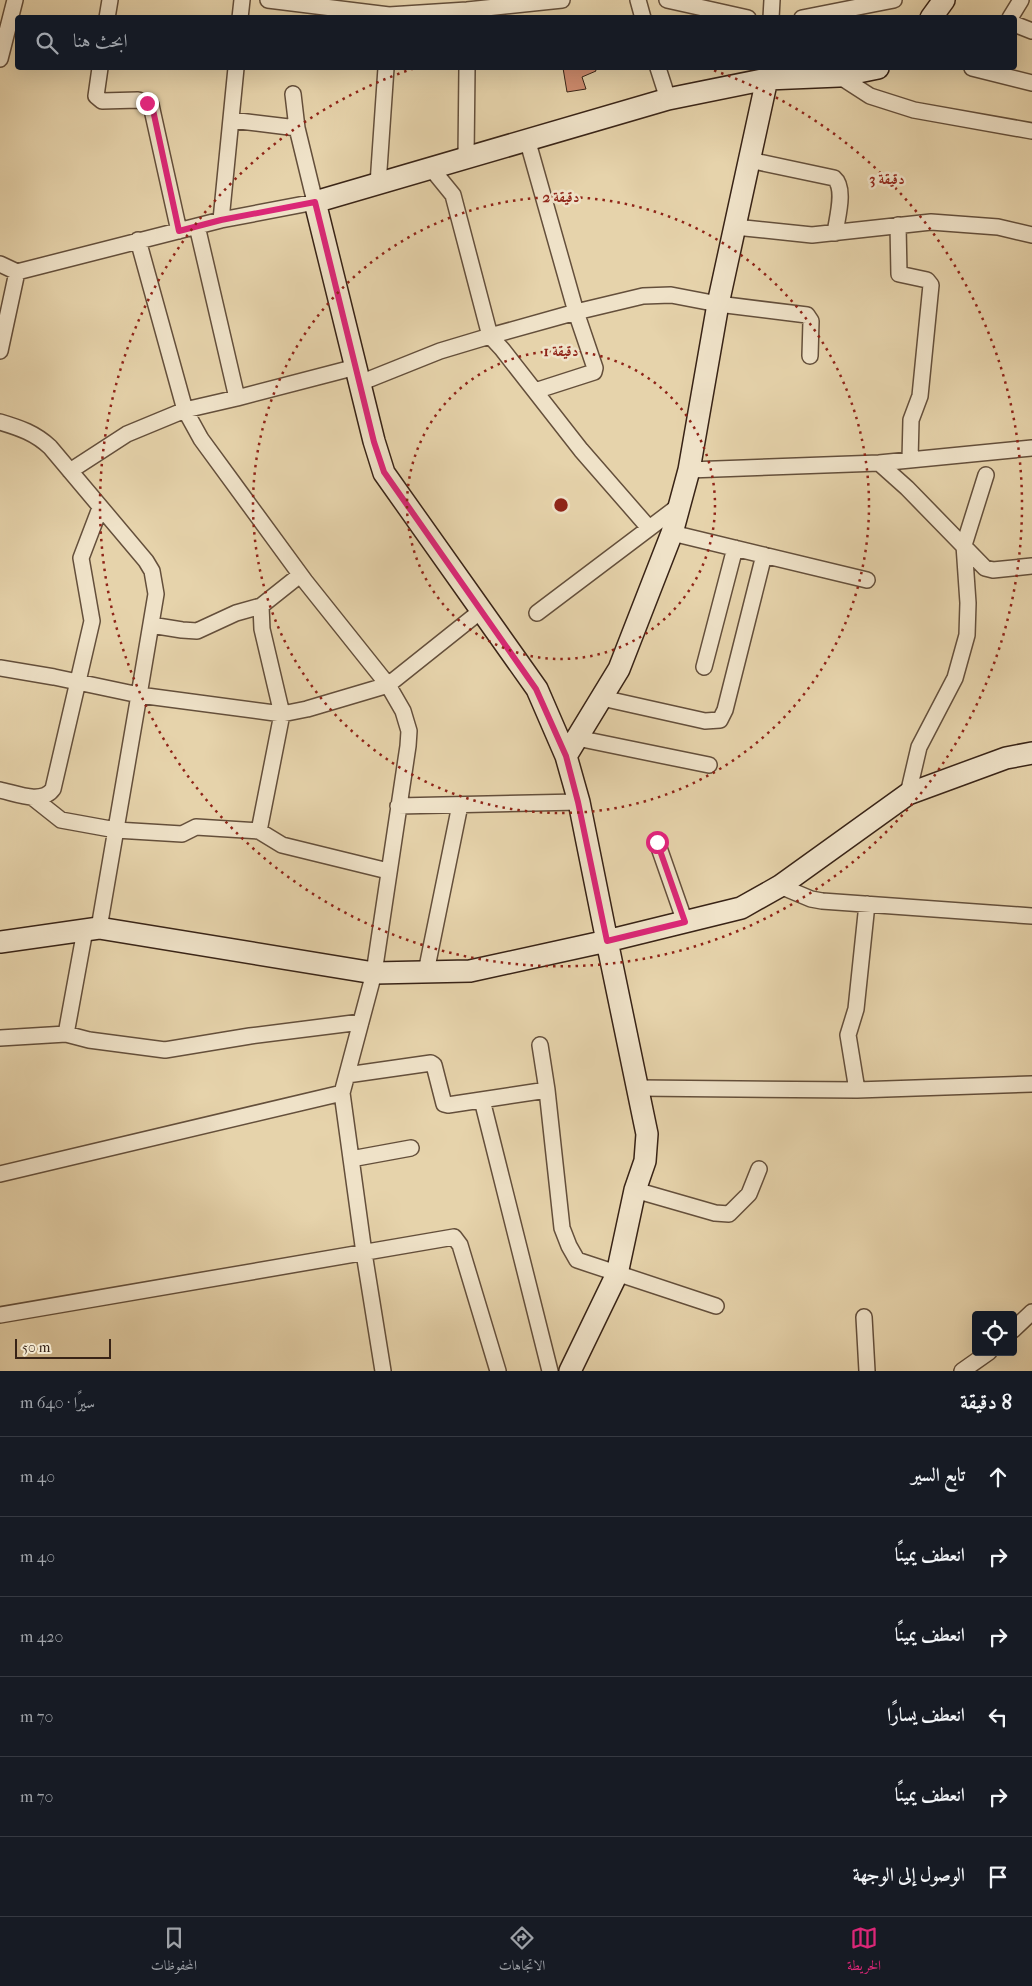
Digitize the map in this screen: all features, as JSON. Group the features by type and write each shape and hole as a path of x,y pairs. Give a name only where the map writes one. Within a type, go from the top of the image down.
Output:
{"street":[{"path":"0,59 3,30 14,0"},
{"path":"108,15 110,0"},
{"path":"240,15 242,0"},
{"path":"268,0 381,15"},
{"path":"389,0 389,15"},
{"path":"401,15 562,0"},
{"path":"638,0 642,15"},
{"path":"667,0 734,15"},
{"path":"771,15 772,0"},
{"path":"817,15 894,0"},
{"path":"933,15 944,0"},
{"path":"1012,15 1021,0"},
{"path":"1017,25 1032,30"},
{"path":"100,70 96,96 102,101 138,100 151,105 179,231"},
{"path":"221,220 236,70"},
{"path":"378,184 386,70"},
{"path":"466,157 467,70"},
{"path":"659,70 668,99"},
{"path":"0,264 17,272 221,220 315,202 668,99 767,73 839,76 868,70"},
{"path":"984,70 1032,84"},
{"path":"572,747 619,670 672,534 689,470 718,304 767,73"},
{"path":"839,76 870,96 914,110 1032,131"},
{"path":"293,94 296,128 374,442 384,472 482,610 536,689 572,747 578,802 647,1134 644,1161 635,1190 617,1274 570,1371"},
{"path":"231,120 296,128"},
{"path":"527,140 576,312 595,365 595,370 535,391"},
{"path":"749,160 834,178 838,181 840,192 835,233"},
{"path":"431,168 453,195 490,336 581,450 649,528"},
{"path":"735,227 812,235 932,222 998,227 1032,234"},
{"path":"898,225 899,274 927,280 930,285 920,396 911,420 910,460"},
{"path":"197,226 237,398"},
{"path":"138,240 185,410 201,440 300,575 388,685 403,711 408,731 374,973 342,1093 364,1253 383,1371"},
{"path":"0,352 17,272"},
{"path":"70,472 127,434 185,410 358,375 576,312 643,296 671,295 718,304 807,315 811,321 810,356"},
{"path":"0,422 26,429 39,437 146,561 152,571 156,594 116,830 66,1034"},
{"path":"689,470 879,463 1032,448"},
{"path":"879,463 964,545 978,563 985,568 993,570 1032,566"},
{"path":"908,794 919,747 955,678 966,635 968,603 964,545 986,475"},
{"path":"537,613 680,505"},
{"path":"0,790 44,797 53,789 92,621 81,558 100,508"},
{"path":"672,534 764,554 868,580"},
{"path":"704,667 736,548"},
{"path":"602,698 705,721 720,720 725,710 764,554"},
{"path":"151,625 182,630 196,630 236,613 261,606 300,575"},
{"path":"259,831 282,714 262,629 261,606"},
{"path":"0,668 139,695 282,714 307,709 388,685 482,610"},
{"path":"572,747 709,765"},
{"path":"0,942 92,929 374,973 470,971 607,941 741,908 780,886 908,794 1006,758 1032,753"},
{"path":"32,796 61,820 116,830 182,834 196,827 259,831 282,845 388,871"},
{"path":"398,806 578,802"},
{"path":"426,972 460,805"},
{"path":"657,842 685,922"},
{"path":"780,886 811,899 1032,916"},
{"path":"857,1090 848,1035 856,1010 867,904"},
{"path":"0,1038 66,1034 89,1040 165,1050 250,1036 361,1022"},
{"path":"540,1045 547,1090 562,1228 577,1260 716,1306"},
{"path":"347,1075 431,1063 434,1065 444,1104 547,1090"},
{"path":"638,1088 857,1090 1032,1084"},
{"path":"0,1174 342,1093"},
{"path":"482,1100 550,1371"},
{"path":"351,1159 411,1148"},
{"path":"635,1190 715,1213 729,1214 749,1194 759,1169"},
{"path":"0,1315 454,1237 460,1244 498,1371"},
{"path":"1017,1326 1032,1312"},
{"path":"864,1317 867,1371"},
{"path":"962,1371 983,1356"}],"building":[{"path":"563,70 596,70 582,77 586,89 567,92"}],"route":[{"path":"147,103 151,105 153,110 179,231 221,220 315,202 374,442 384,472 536,689 566,756 578,802 607,941 685,922 657,842"}]}
